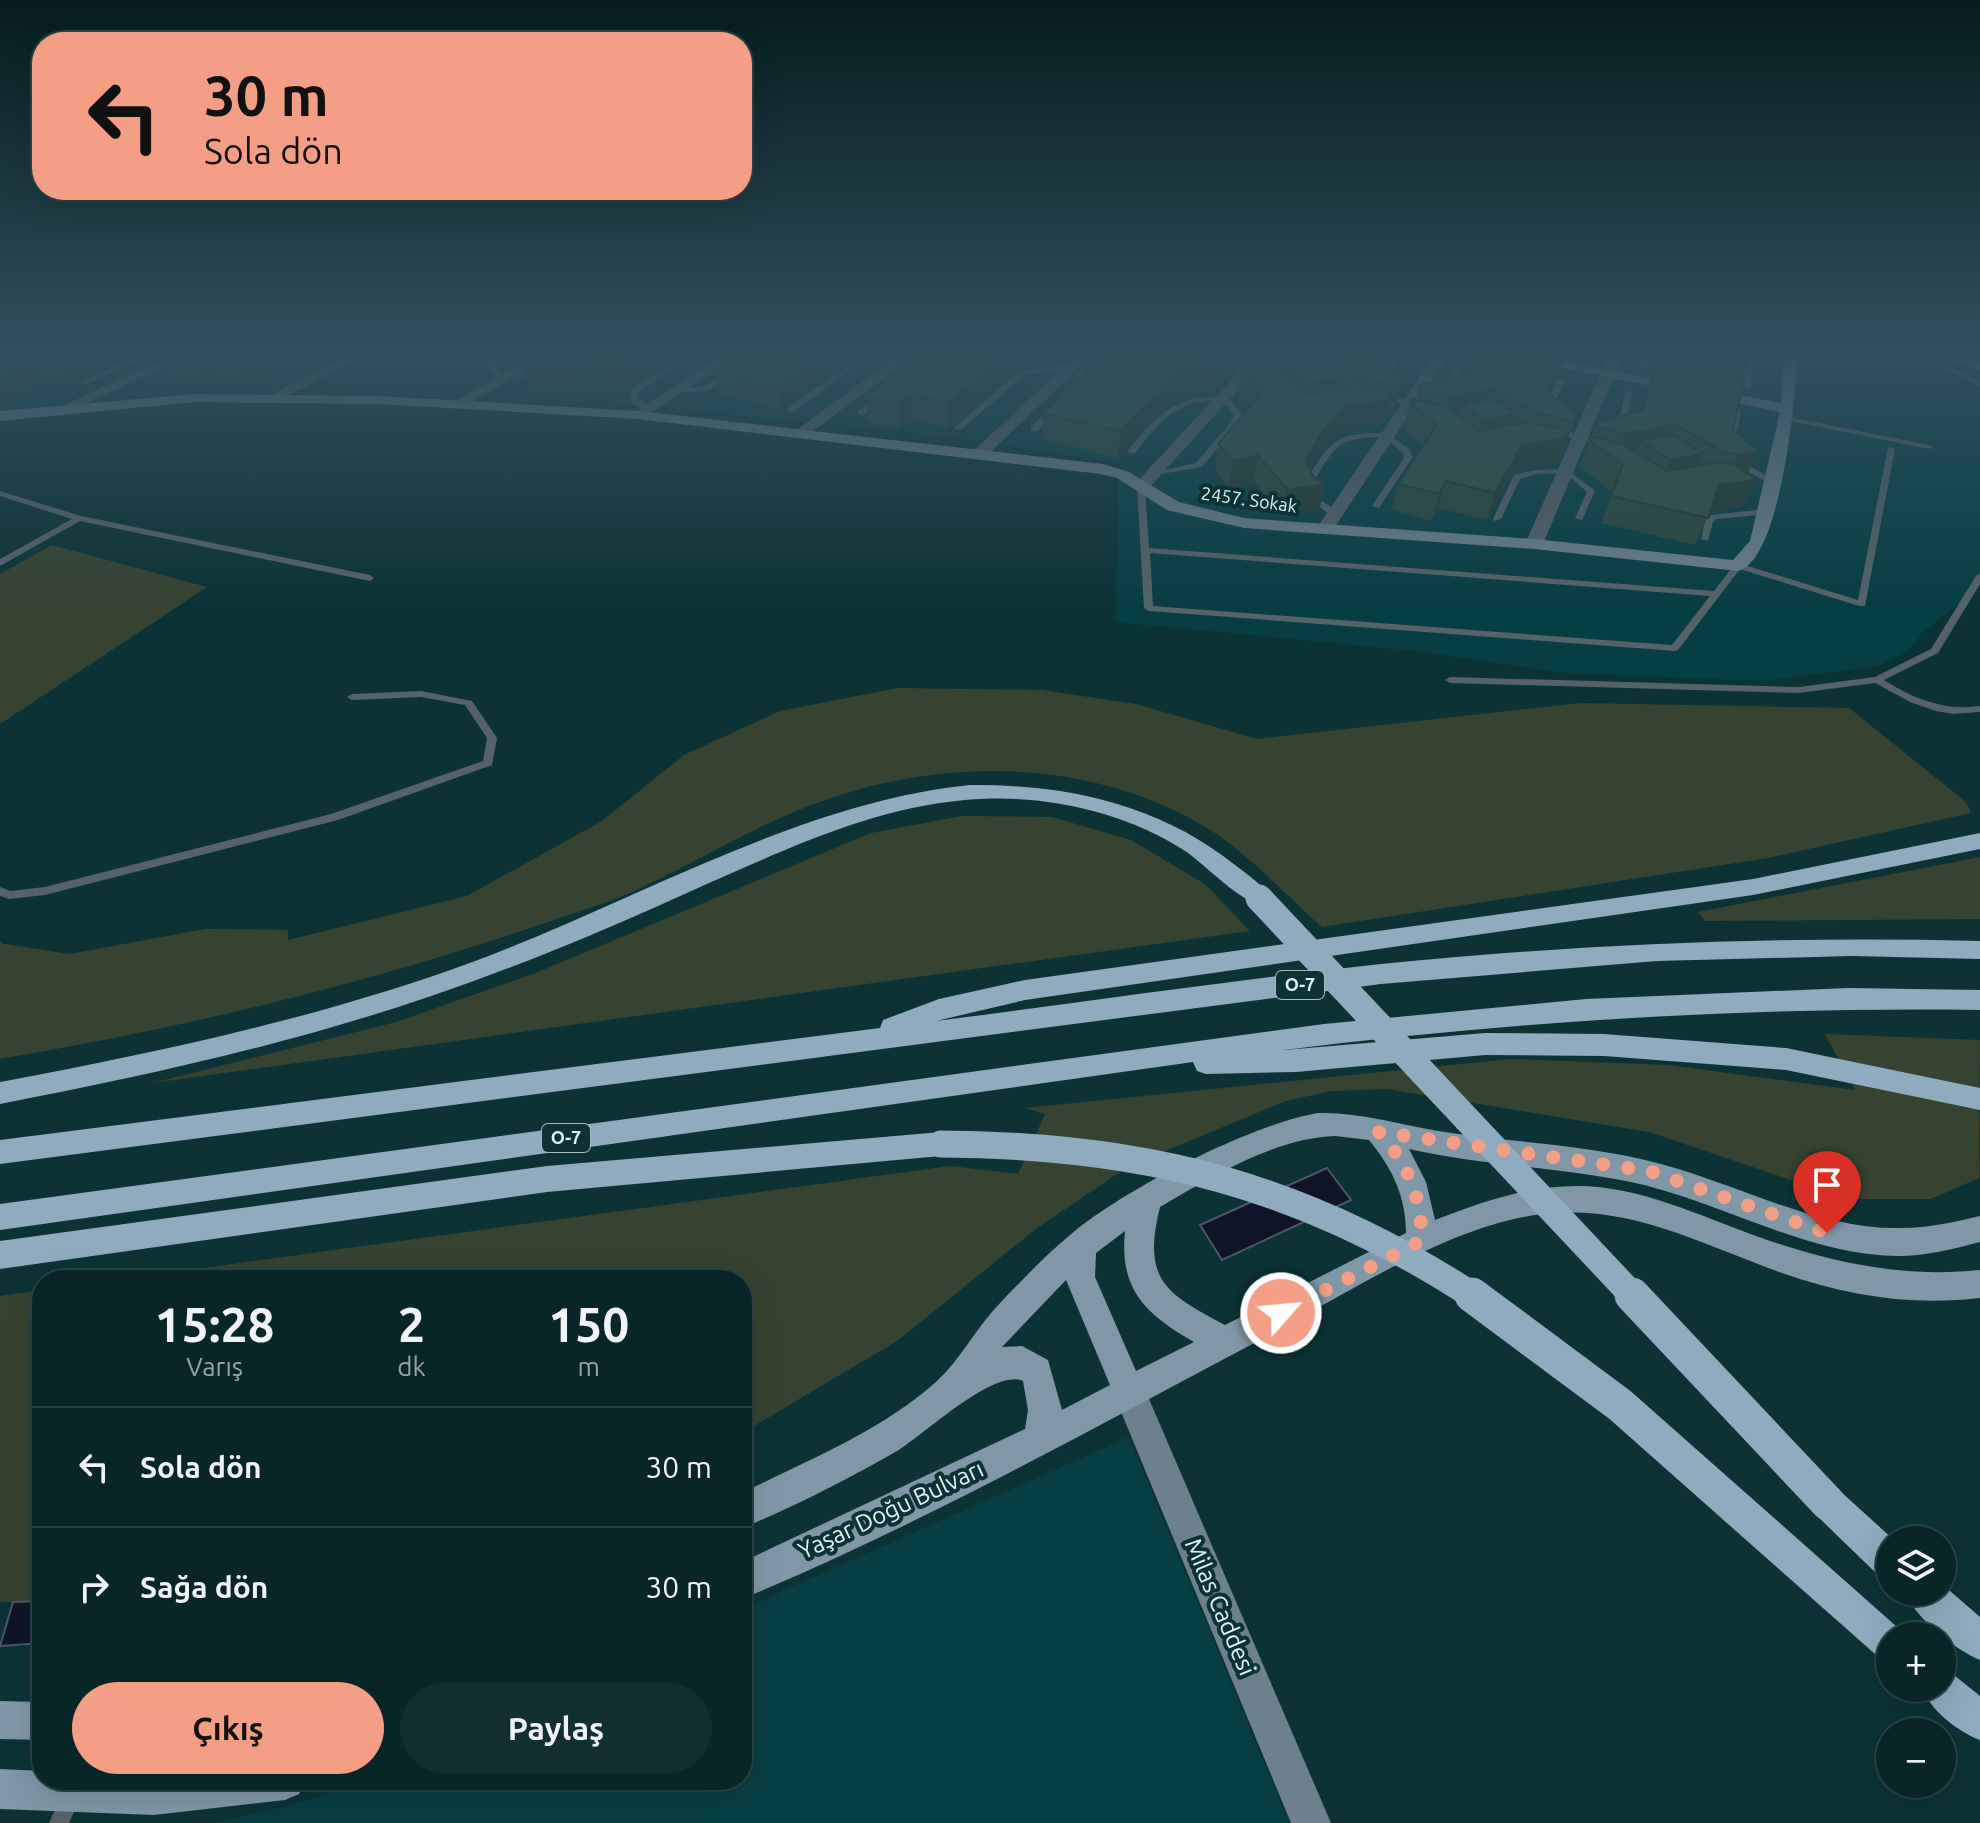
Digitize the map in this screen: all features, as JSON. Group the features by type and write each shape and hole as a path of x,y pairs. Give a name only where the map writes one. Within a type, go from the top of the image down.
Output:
{"highway":[{"path":"0,1093 161,1063 378,1004 526,952 812,829 900,802 937,795 1029,794 1067,800 1128,816 1184,840 1259,898 1828,1503 1876,1548"},
{"path":"852,1042 939,1009 1025,990 1753,887 1980,841"},
{"name":"O-7","path":"0,1152 1381,974 1551,959 1750,949 1980,950"},
{"name":"O-7","path":"0,1217 1132,1059 1414,1024 1777,998 1980,1000"},
{"path":"1132,1059 1213,1064 1296,1061 1546,1042 1708,1051 1786,1059 1980,1099"},
{"path":"0,1255 547,1179 941,1144 1021,1144 1153,1161 1214,1176 1306,1206 1381,1242 1439,1275 1552,1353 1703,1479 1876,1632"},
{"path":"1939,1606 1980,1641"},
{"path":"1956,1701 1980,1721"}],"main road":[{"path":"949,1392 985,1339 1046,1275 1081,1244 1191,1173 1302,1128 1346,1125 1649,1171 1804,1228 1849,1238 1931,1242 1980,1229"},
{"path":"1379,1132 1398,1153 1408,1173 1422,1221 1421,1241"},
{"path":"1148,1198 1138,1231 1135,1255 1143,1281 1159,1302 1225,1342"},
{"name":"Yaşar Doğu Bulvarı","path":"752,1576 1040,1439 1128,1390 1421,1241 1491,1213 1575,1199 1648,1211 1826,1274 1869,1283 1947,1289 1980,1284"},
{"path":"1081,1244 1080,1277 1128,1390"},
{"path":"752,1506 887,1438 949,1392 1005,1362 1022,1362 1037,1371 1045,1410 1040,1439"},
{"path":"0,1720 32,1721"},
{"path":"0,1789 66,1808 198,1790"}],"street":[{"name":"2457. Sokak","path":"829,435 1103,469 1123,475 1173,506 1244,523 1534,544 1738,566"},
{"path":"980,453 999,435"},
{"path":"1141,487 1190,435"},
{"path":"1325,529 1387,435"},
{"path":"1534,544 1584,435"},
{"path":"1738,566 1758,542 1765,495 1781,435"},
{"name":"Milas Caddesi","path":"1128,1390 1311,1823"}],"lane":[{"path":"1131,452 1146,435"},
{"path":"1155,473 1199,465 1224,435"},
{"path":"1334,513 1312,498 1307,486 1336,441 1352,435"},
{"path":"1376,506 1408,458 1404,448 1387,435"},
{"path":"1572,435 1582,439 1601,435"},
{"path":"1705,539 1709,521 1714,517 1765,495 1730,457 1733,435"},
{"path":"1879,435 1929,447"},
{"path":"1141,487 1149,608 1675,648 1738,566 1862,604 1891,449"},
{"path":"1497,519 1517,477 1536,472 1567,471 1591,491 1579,518"},
{"path":"0,493 79,518 370,578"},
{"path":"0,563 79,518"},
{"path":"1145,550 1717,594"},
{"path":"1450,680 1799,690 1877,680 1935,651 1980,576"},
{"path":"1877,680 1931,706 1955,712 1980,709"},
{"path":"0,891 9,895 45,891 304,824 488,763 492,738 468,703 421,694 352,697"}],"shaded area":[{"path":"936,435 1980,435 1980,587 1925,630 1908,650 1879,666 1763,681 1565,673 1417,651 1116,622 1118,464"},
{"path":"1327,1168 1351,1200 1222,1260 1200,1225"},
{"path":"1129,1437 1289,1823 215,1823 317,1798 334,1790 752,1790 752,1605"},
{"path":"32,1601 32,1644 0,1646 13,1602"}],"green space":[{"path":"52,545 207,587 0,724 0,574"},
{"path":"898,688 1042,690 1136,704 1257,739 1581,703 1849,708 1966,802 1971,813 1768,858 1322,927 1215,833 1171,809 1125,791 1077,779 1028,772 978,771 928,775 879,784 805,807 622,896 416,964 209,1018 0,1059 0,941 70,954 205,929 288,930 288,940 467,896 602,821 684,755 780,711"},
{"path":"962,816 1052,817 1131,840 1205,884 1250,931 152,1083 396,1022 533,974 871,833"},
{"path":"1980,857 1980,919 1705,921 1698,912"},
{"path":"1825,1034 1980,1040 1979,1178 1931,1199 1847,1199 1649,1132 1387,1089 1331,1091 1286,1101 1129,1166 1037,1228 897,1341 752,1427 752,1270 188,1270 950,1166 1018,1174 1045,1114 1025,1108 1511,1059 1668,1065 1855,1090"},
{"path":"32,1291 32,1601 0,1602 0,1296"}],"building":[{"path":"1226,435 1321,435 1305,461 1313,476 1325,484 1288,490 1258,455 1233,461 1218,444"},
{"path":"1430,435 1568,435 1522,445 1495,493 1446,481 1439,494 1398,484"},
{"path":"1674,435 1704,454 1670,460 1641,441"},
{"path":"1694,435 1740,435 1758,451 1739,455 1723,452"},
{"path":"1590,436 1622,444 1667,471 1719,462 1734,464 1757,480 1719,485 1708,518 1611,496 1623,465 1589,440"}],"route":[{"path":"1281,1313 1421,1241 1422,1221 1408,1173 1398,1153 1379,1132 1649,1171 1700,1187 1804,1228 1827,1233"}]}
